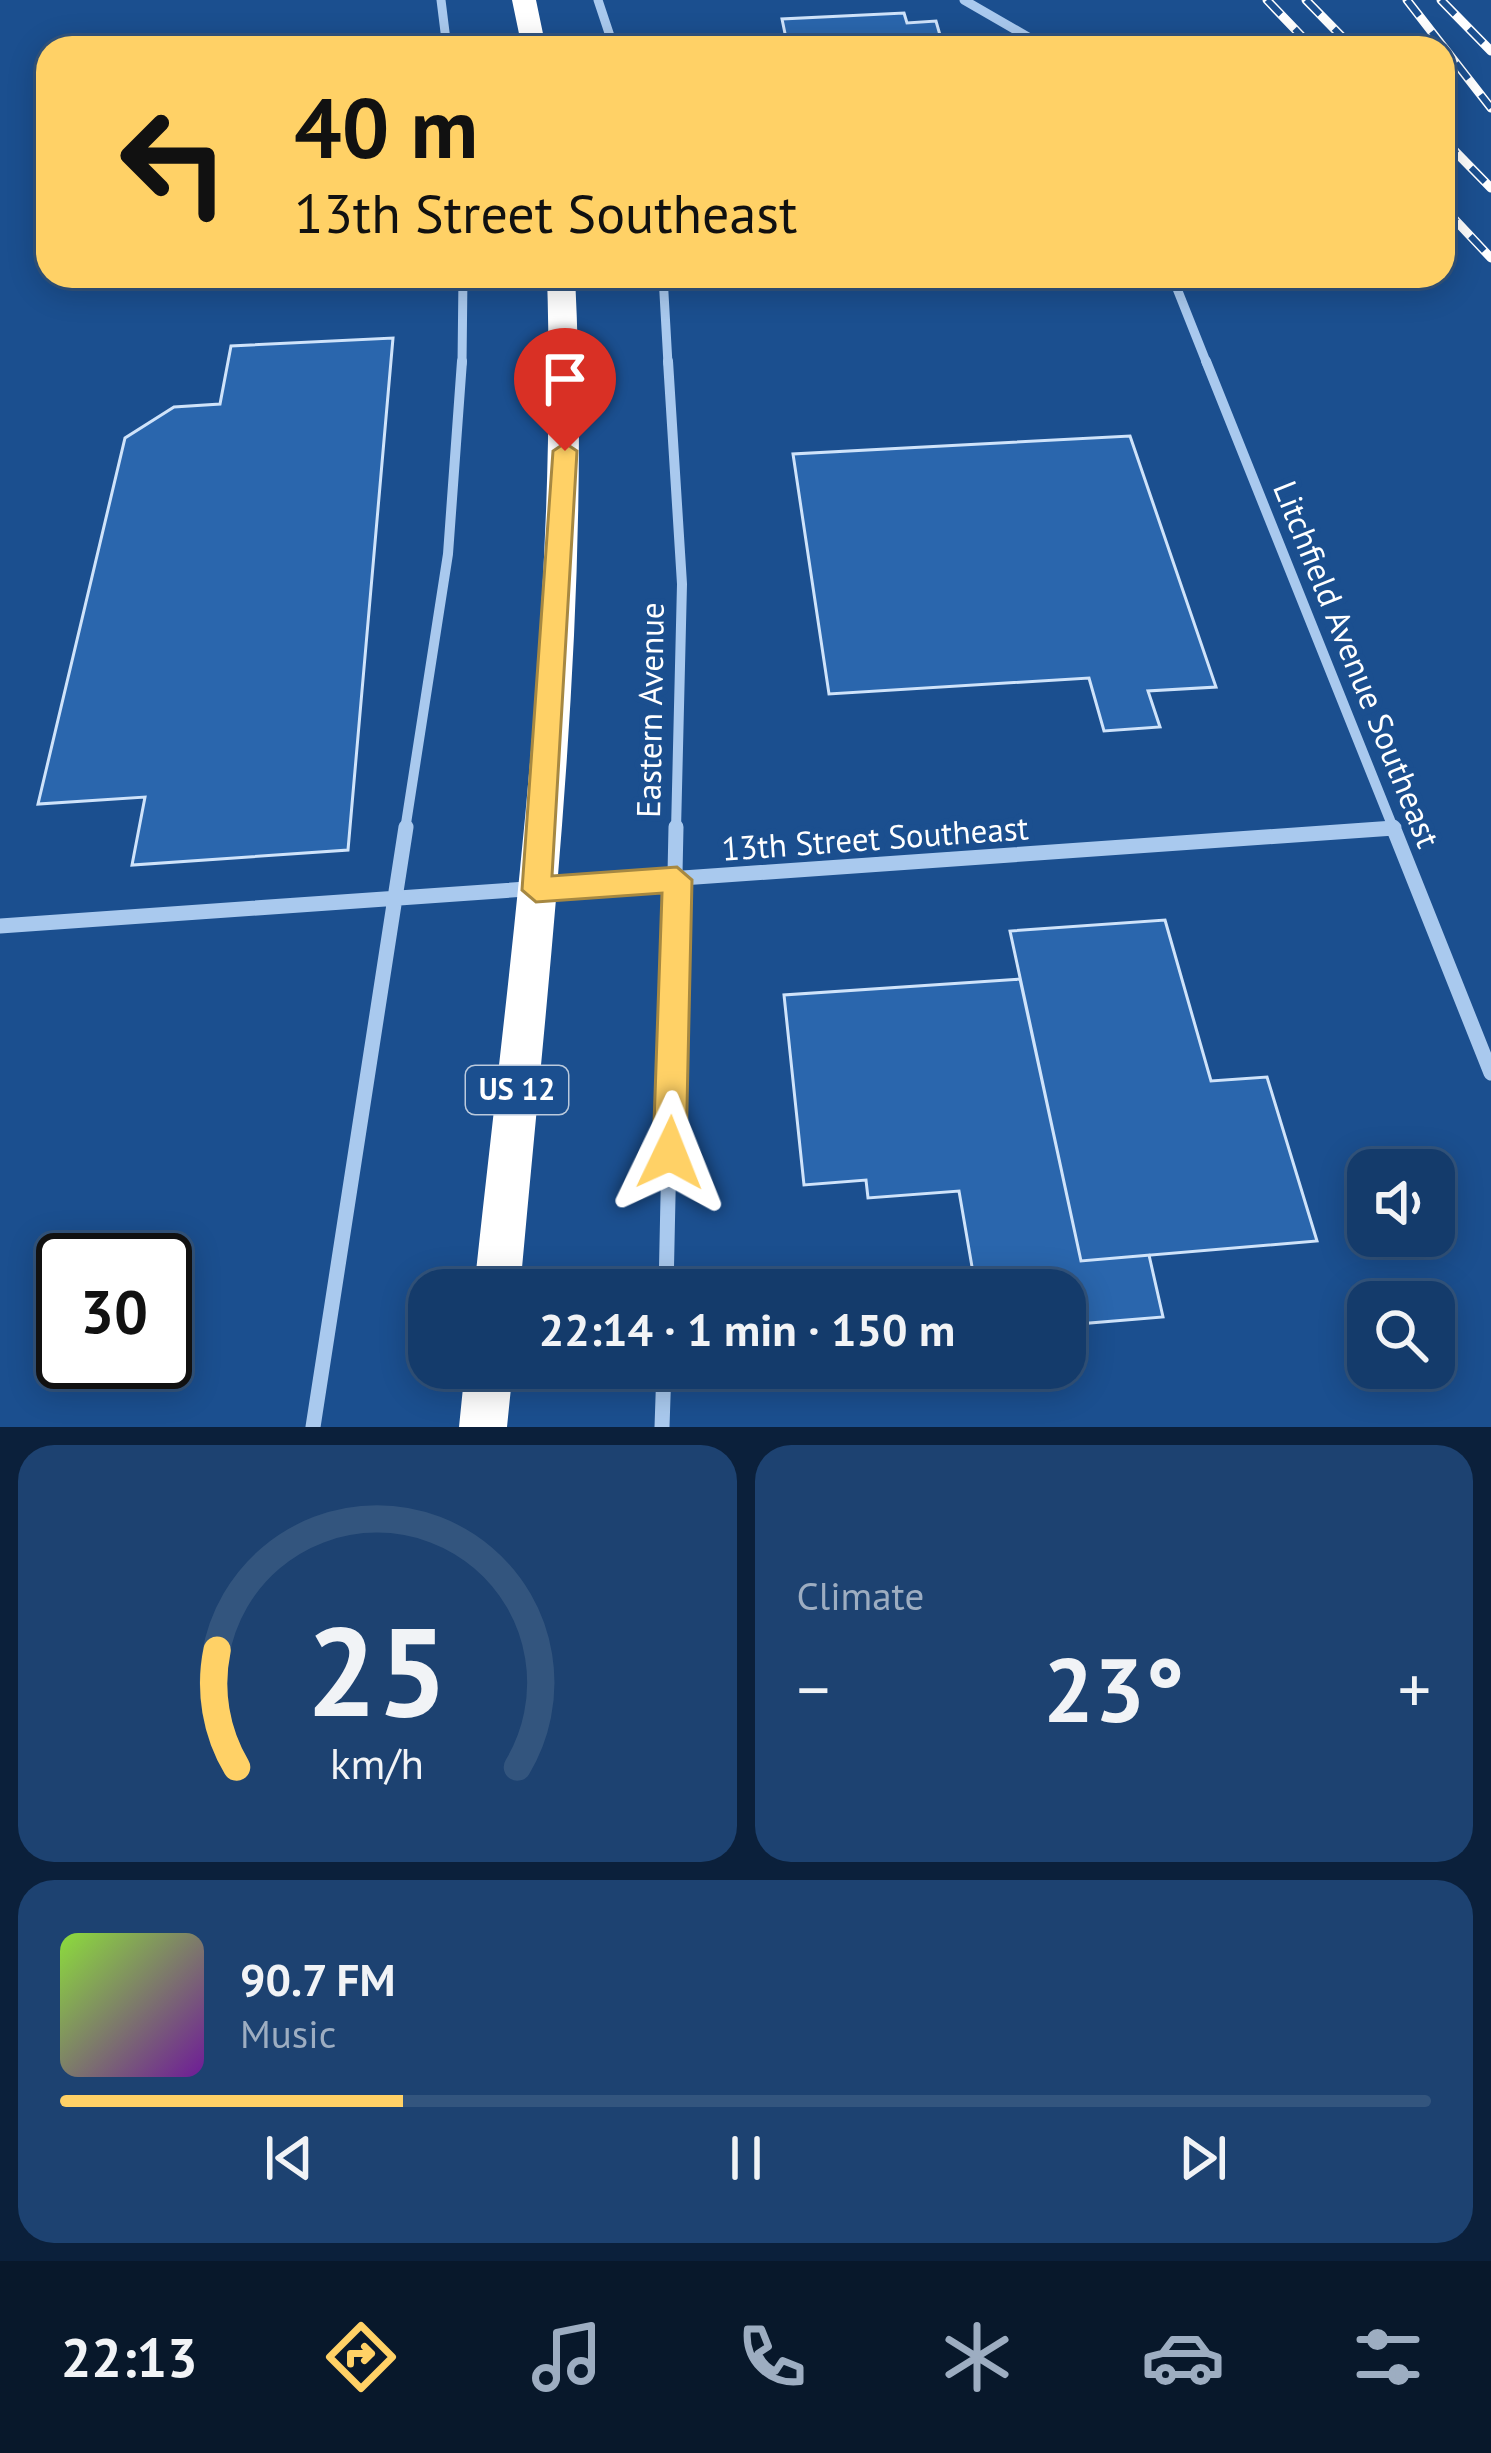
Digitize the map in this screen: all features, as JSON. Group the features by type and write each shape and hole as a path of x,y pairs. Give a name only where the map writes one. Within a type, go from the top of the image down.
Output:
{"highway":[{"path":"524,0 532,36"},
{"name":"US 12","path":"498,1269 536,890 563,510 561,288"},
{"path":"483,1427 487,1389"}],"street":[{"path":"441,0 446,36"},
{"path":"598,0 610,36"},
{"path":"964,0 1026,36"},
{"path":"313,1427 448,554 462,376 463,288"},
{"name":"Eastern Avenue","path":"664,288 682,584 667,1269"},
{"name":"Litchfield Avenue Southeast","path":"1177,288 1491,1073"},
{"name":"13th Street Southeast","path":"0,926 1394,828"},
{"path":"662,1427 663,1389"}],"building":[{"path":"904,13 907,23 936,21 940,36 786,36 782,19"},
{"path":"393,338 348,850 132,865 145,797 38,804 125,438 174,407 220,404 231,346"},
{"path":"1130,436 1216,687 1148,691 1160,727 1104,731 1089,678 829,694 793,454"},
{"path":"1165,920 1211,1081 1267,1077 1317,1241 1081,1261 1010,931"},
{"path":"1020,979 1081,1261 1149,1255 1163,1317 1086,1323 1086,1269 972,1269 959,1191 868,1198 866,1180 804,1185 784,995"}],"railway":[{"path":"1267,0 1302,36"},
{"path":"1306,0 1341,36"},
{"path":"1407,0 1435,36"},
{"path":"1441,0 1491,51"},
{"path":"1455,62 1491,108"},
{"path":"1455,151 1491,188"},
{"path":"1455,220 1491,258"}],"route":[{"path":"565,451 536,890 677,880 670,1153"}]}
